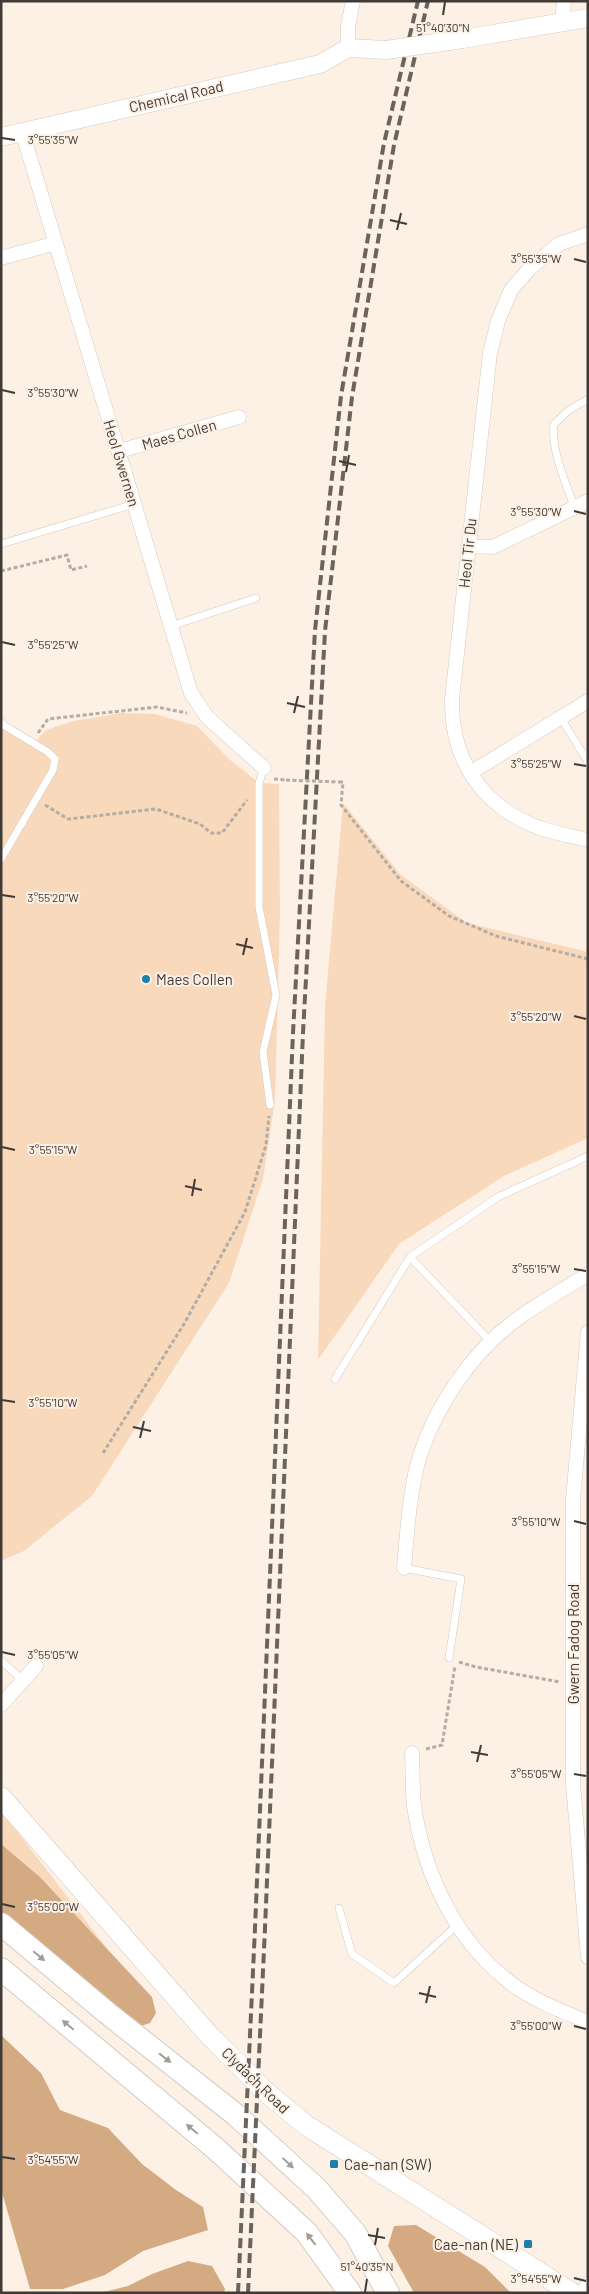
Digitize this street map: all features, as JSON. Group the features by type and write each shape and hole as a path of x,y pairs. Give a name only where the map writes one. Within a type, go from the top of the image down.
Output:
{"main road":[{"name":"Clydach Road","path":"1,1797 208,2034 268,2094 307,2126 572,2293"},
{"path":"1,1924 106,2012 236,2115 316,2188 355,2233 388,2293"},
{"path":"1,1969 216,2149 306,2233 336,2270 350,2293"}],"street":[{"path":"353,1 348,26 348,48 386,50 588,18"},
{"path":"562,23 564,1"},
{"name":"Chemical Road","path":"1,137 320,64 348,48"},
{"name":"Heol Gwernen","path":"22,131 191,693 207,716 268,774"},
{"name":"Heol Tir Du","path":"588,234 559,244 530,268 510,290 498,320 490,353 468,546 451,723 459,749 470,772 485,794 508,813 540,828 588,840"},
{"path":"1,258 56,243"},
{"name":"Maes Collen","path":"119,451 239,417"},
{"path":"468,546 493,547 588,501"},
{"path":"470,772 588,701"},
{"path":"404,1568 410,1502 418,1466 428,1436 443,1404 461,1376 491,1342 521,1316 586,1280"},
{"name":"Gwern Fadog Road","path":"588,1332 573,1499 573,1784 588,1957"},
{"path":"1,1705 36,1666"},
{"path":"412,1752 414,1805 425,1856 440,1897 456,1926 491,1966 519,1989 551,2007 588,2022"},
{"path":"582,2293 588,2284"}],"lane":[{"path":"574,507 558,457 553,432 554,424 568,410 588,399"},
{"path":"1,544 134,504"},
{"path":"171,626 256,598"},
{"path":"561,718 588,762"},
{"path":"1,722 48,752 55,759 53,770 1,859"},
{"path":"268,774 260,783 259,908 276,996 262,1052 270,1105"},
{"path":"335,1379 410,1257 498,1197 588,1156"},
{"path":"410,1257 491,1342"},
{"path":"404,1568 461,1578 449,1658"},
{"path":"1,1661 23,1680"},
{"path":"339,1908 352,1954 394,1983 456,1926"}],"path":[{"path":"1,571 67,555 71,570 88,566"},
{"path":"34,743 38,733 48,719 157,707 207,716"},
{"path":"268,774 286,780 343,782 341,805 401,881 449,916 496,936 588,959"},
{"path":"36,800 68,819 156,809 200,824 211,833 222,833 260,783"},
{"path":"103,1453 184,1324 245,1212 266,1145 270,1105"},
{"path":"449,1658 476,1667 573,1685"},
{"path":"412,1752 442,1745 455,1666 449,1658"}],"shaded area":[{"path":"122,713 155,714 197,726 229,759 259,783 279,784 280,914 275,1100 263,1179 229,1283 92,1496 24,1551 1,1561 1,722 34,743 46,730 73,721"},
{"path":"343,803 401,875 467,923 588,952 588,1138 504,1176 399,1244 318,1360 325,1006"},
{"path":"1,1813 10,1822 109,1951 40,1877 1,1844"},
{"path":"1,1844 40,1877 152,1997 156,2013 150,2023 141,2026 1,1916"},
{"path":"1,2035 41,2073 60,2110 108,2128 142,2164 176,2190 203,2207 208,2230 143,2251 105,2275 63,2289 30,2289 1,2189"},
{"path":"416,2225 485,2267 511,2293 414,2293 388,2246 394,2226"},
{"path":"188,2261 212,2266 225,2289 224,2293 100,2293 128,2286 152,2274"}],"railway":[{"path":"238,2293 293,1033 315,630 341,396 384,143 418,1"},
{"path":"248,2293 303,1033 325,631 352,397 394,145 428,1"}],"place":[{"name":"Maes Collen","path":"146,979"},
{"name":"Cae-nan (SW)","path":"334,2164"},
{"name":"Cae-nan (NE)","path":"528,2244"}]}
